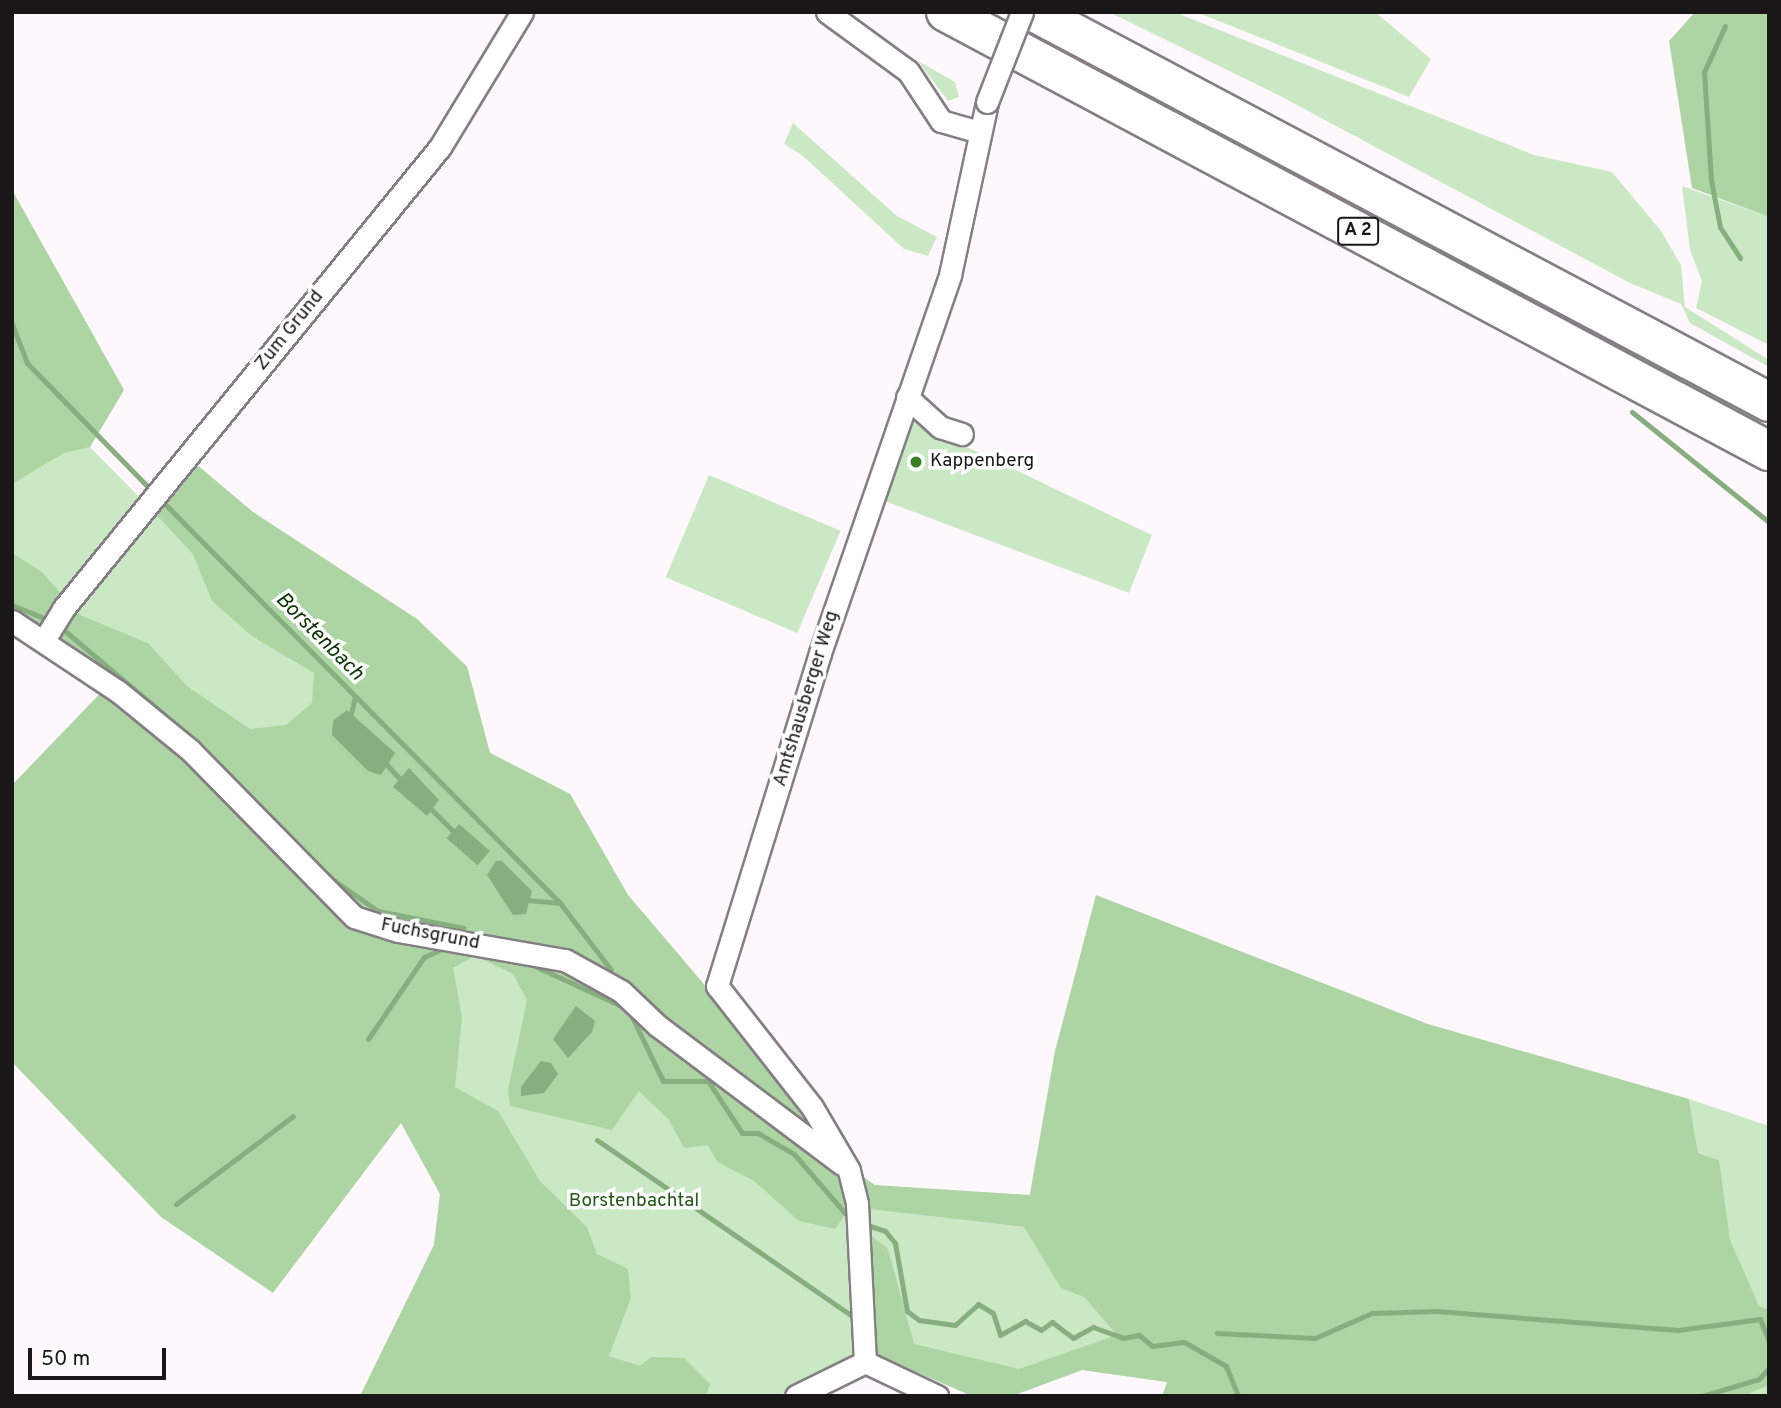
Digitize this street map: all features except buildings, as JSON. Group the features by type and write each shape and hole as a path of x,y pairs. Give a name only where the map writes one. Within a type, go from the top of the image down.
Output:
{"highway":[{"name":"A 2","path":"946,12 1769,450"},
{"name":"A 2","path":"1034,12 1769,402"}],"street":[{"name":"Zum Grund","path":"46,636 63,609 440,147 522,12"},
{"path":"827,12 908,71 942,121 979,132"},
{"name":"Amtshausberger Weg","path":"865,1362 857,1203 849,1170 812,1107 717,986 820,653 950,275 987,102 1022,12"},
{"path":"907,397 940,427 962,434"},
{"name":"Fuchsgrund","path":"12,621 46,636 190,750 354,918 397,931 565,960 621,991 658,1026 849,1170"},
{"path":"796,1396 865,1362 937,1396"}],"green space":[{"path":"1109,12 1174,12 1534,155 1612,172 1661,231 1681,265 1685,307 1769,360 1769,367 1690,323 1681,304 1630,283 1280,96"},
{"path":"1196,12 1375,12 1431,59 1409,97"},
{"path":"918,61 955,82 959,97 948,101"},
{"path":"793,123 897,216 937,237 928,256 904,249 803,156 784,144"},
{"path":"1682,186 1769,217 1769,345 1696,308 1702,281 1690,250"},
{"name":"Borstenbachtal","path":"12,190 124,390 90,447 149,507 191,460 253,512 417,619 467,666 490,753 570,794 628,895 702,982 851,1207 1024,1227 1055,1051 1080,1033 1720,1170 1719,1160 1698,1153 1689,1099 1769,1126 1769,1396 1267,1396 1082,1370 1012,1396 972,1396 871,1353 778,1396 360,1396 434,1245 440,1194 401,1122 117,676 12,607"},
{"path":"910,420 1152,535 1129,593 882,500"},
{"path":"709,475 841,531 797,633 666,577"}],"shaded area":[{"path":"1695,12 1769,12 1769,217 1692,188 1669,41"},
{"path":"12,190 124,390 90,447 64,453 12,484"},
{"name":"Borstenbachtal","path":"191,460 253,512 417,619 467,667 490,753 570,794 628,895 805,1103 843,1163 875,1185 1030,1195 1055,1051 1096,895 1428,1024 1689,1099 1698,1153 1719,1160 1730,1240 1759,1306 1769,1310 1769,1385 1743,1396 1162,1396 1167,1382 1082,1370 1012,1396 972,1396 871,1352 869,1234 888,1249 914,1344 1019,1369 1117,1335 1084,1297 1061,1288 1024,1227 851,1207 835,1229 799,1221 754,1181 717,1162 708,1145 684,1148 669,1120 639,1091 612,1130 510,1106 508,1090 527,1000 513,974 475,956 453,968 462,1017 455,1087 498,1111 540,1181 587,1227 597,1254 628,1269 631,1298 609,1356 640,1366 651,1357 684,1358 710,1384 706,1396 360,1396 434,1245 440,1194 401,1123 273,1293 161,1217 12,1062 12,785 117,676 12,607 12,553 42,572 80,615 148,643 187,686 250,729 286,725 312,703 314,673 253,637 212,601 193,554 149,507"},
{"path":"347,710 395,753 381,775 368,771 332,735 333,721"},
{"path":"409,768 439,800 427,816 393,787"},
{"path":"459,824 490,851 477,865 447,838"},
{"path":"496,861 502,861 532,891 526,914 513,915 487,875"},
{"path":"576,1006 595,1021 592,1032 568,1058 553,1039"},
{"path":"541,1061 551,1063 558,1074 544,1093 521,1096 521,1087"}],"waterway":[{"path":"1725,26 1704,72 1711,180 1720,227 1740,258"},
{"name":"Borstenbach","path":"12,324 27,363 152,491"},
{"path":"1632,412 1769,522"},
{"name":"Borstenbach","path":"159,498 560,903 611,970"},
{"name":"Borstenbach","path":"12,605 51,621"},
{"name":"Borstenbach","path":"59,626 193,739"},
{"path":"350,718 355,697"},
{"path":"386,764 403,782"},
{"path":"428,806 458,836"},
{"name":"Borstenbach","path":"325,874 378,911 463,928"},
{"path":"527,900 560,903"},
{"path":"368,1039 424,957 446,947"},
{"name":"Borstenbach","path":"528,963 624,1007"},
{"name":"Borstenbach","path":"629,1011 663,1081 708,1081 742,1133 758,1133 794,1154 845,1213"},
{"path":"176,1204 293,1116"},
{"path":"597,1140 855,1318"},
{"name":"Borstenbach","path":"870,1226 885,1231 895,1243 907,1311 919,1320 955,1325 978,1304 993,1313 1000,1335 1025,1321 1041,1330 1052,1322 1073,1338 1093,1327 1123,1338 1139,1335 1152,1346 1184,1342 1226,1366 1238,1396"},
{"path":"1217,1333 1315,1338 1372,1313 1436,1311 1678,1330 1760,1319 1769,1341"},
{"name":"Borstenbach","path":"1702,1396 1759,1379 1769,1368"}],"place":[{"name":"Kappenberg","path":"916,462"}]}
